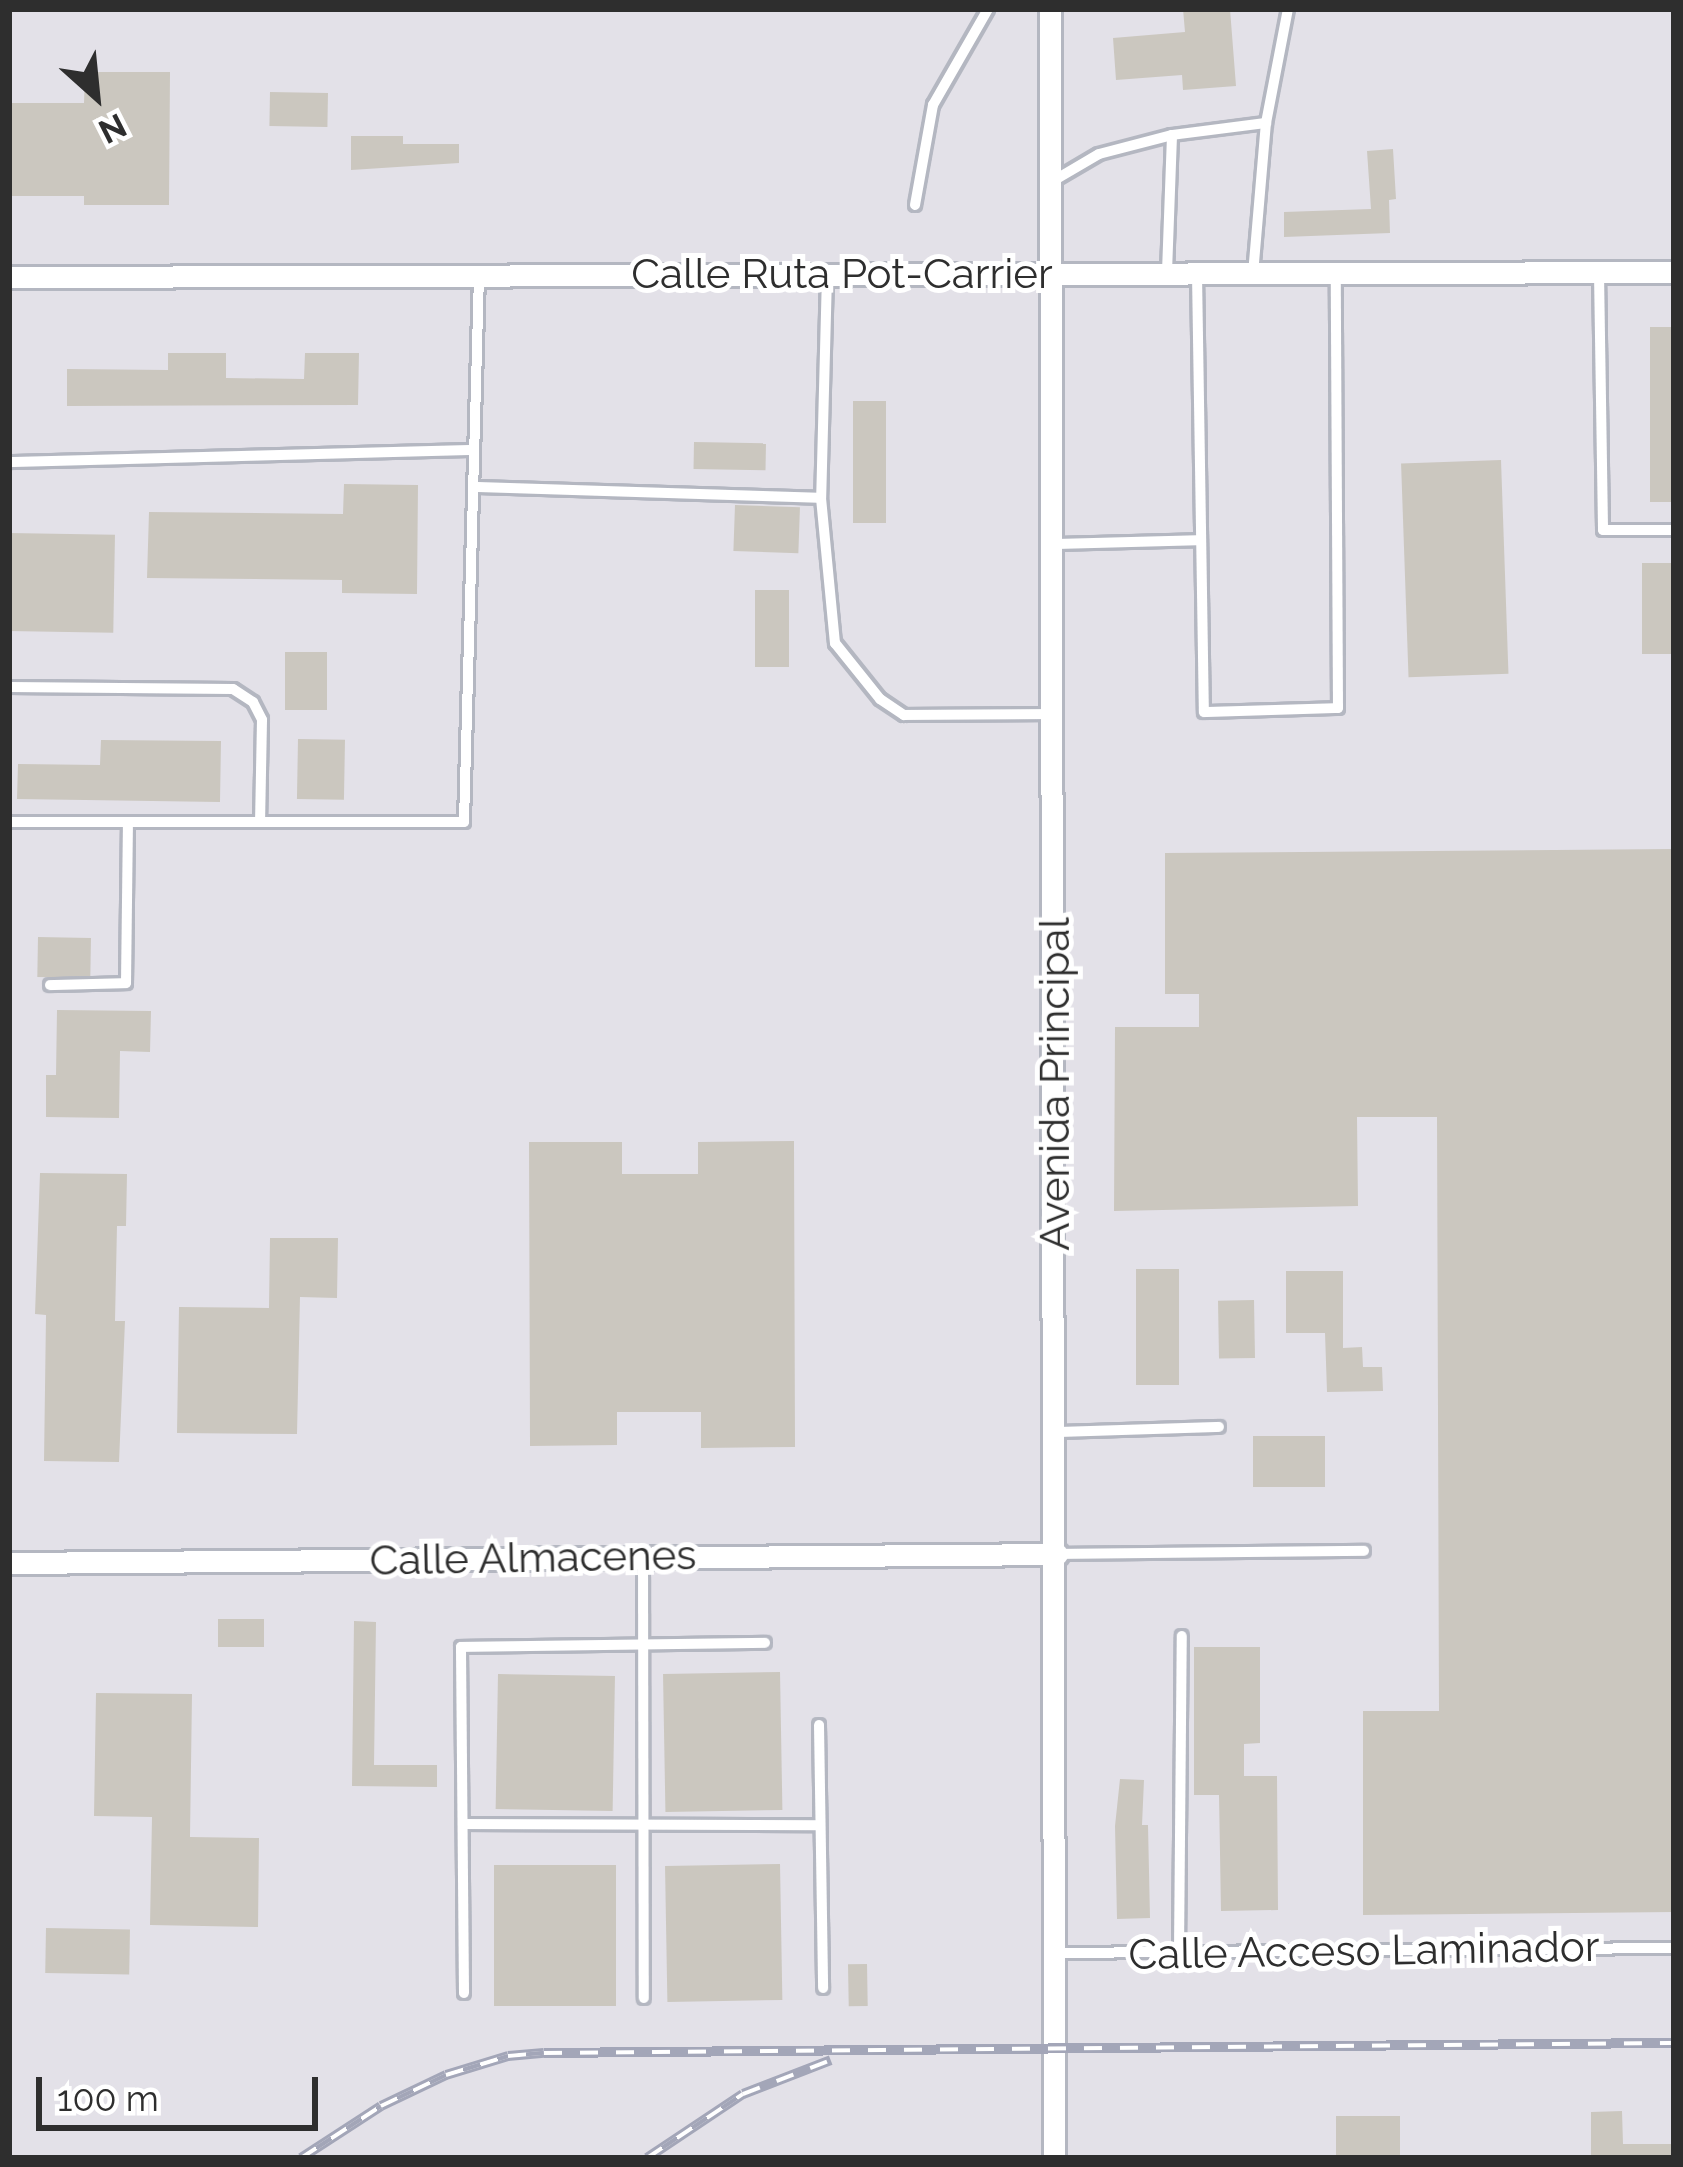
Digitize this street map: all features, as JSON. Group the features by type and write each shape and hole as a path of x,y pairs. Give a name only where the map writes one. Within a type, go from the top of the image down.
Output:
{"street":[{"name":"Avenida Principal","path":"1050,9 1057,1554 1054,2158"},
{"name":"Calle Ruta Pot-Carrier","path":"9,277 1674,272"},
{"name":"Calle Almacenes","path":"9,1563 1057,1554"}],"lane":[{"path":"915,206 933,105 988,9"},
{"path":"1253,274 1266,123 1288,9"},
{"path":"1051,182 1099,154 1172,135 1266,123"},
{"path":"1167,272 1172,135"},
{"path":"1196,274 1204,712 1338,708 1336,273"},
{"path":"1599,273 1603,530 1674,530"},
{"path":"827,274 821,498 835,643 880,698 904,715 1053,713"},
{"path":"9,822 464,822 479,275"},
{"path":"9,462 474,450"},
{"path":"475,487 821,498"},
{"path":"1052,544 1201,540"},
{"path":"9,687 233,689 253,702 262,720 260,822"},
{"path":"50,985 125,983 128,822"},
{"path":"1056,1432 1219,1427"},
{"path":"1057,1554 1364,1551"},
{"path":"643,1557 644,1998"},
{"path":"1179,1952 1182,1636"},
{"path":"464,1994 461,1647 765,1642"},
{"path":"820,1725 823,1988"},
{"path":"463,1824 820,1826"},
{"name":"Calle Acceso Laminador","path":"1053,1954 1674,1948"}],"shaded area":[{"path":"9,9 1674,9 1674,2158 9,2158"}],"building":[{"path":"1183,9 1230,9 1236,86 1183,90 1182,75 1116,80 1113,38 1185,32"},
{"path":"85,72 170,72 169,205 84,205 84,196 9,196 9,103 84,103"},
{"path":"270,92 328,93 327,127 269,126"},
{"path":"351,136 403,136 403,144 459,144 459,163 351,170"},
{"path":"1393,149 1396,199 1389,200 1390,233 1284,237 1284,212 1371,209 1367,151"},
{"path":"1650,327 1674,327 1674,502 1650,502"},
{"path":"168,353 226,353 226,378 304,379 305,353 359,353 358,405 67,406 67,369 168,370"},
{"path":"853,401 886,401 886,523 853,523"},
{"path":"694,442 766,443 766,470 694,469"},
{"path":"1501,460 1508,674 1409,677 1401,463"},
{"path":"344,484 418,485 417,594 342,593 342,580 147,578 149,512 343,514"},
{"path":"735,505 800,507 798,553 733,551"},
{"path":"9,533 115,535 113,633 9,631"},
{"path":"1642,563 1674,563 1674,654 1642,654"},
{"path":"755,590 789,590 789,667 755,667"},
{"path":"285,652 327,652 327,710 285,710"},
{"path":"298,739 345,740 344,800 297,799"},
{"path":"101,740 221,741 220,802 17,799 18,764 100,765"},
{"path":"1674,849 1674,1912 1363,1915 1363,1711 1439,1711 1437,1117 1357,1117 1358,1206 1114,1211 1115,1027 1199,1027 1199,994 1165,994 1165,853"},
{"path":"38,937 91,938 90,978 37,977"},
{"path":"57,1010 151,1011 150,1052 120,1051 119,1118 46,1117 46,1075 56,1075"},
{"path":"794,1141 795,1447 701,1448 701,1412 617,1412 617,1445 530,1446 529,1142 622,1142 622,1174 698,1174 698,1142"},
{"path":"40,1173 127,1174 126,1226 117,1226 115,1321 125,1321 119,1462 44,1461 46,1315 35,1314"},
{"path":"270,1238 338,1238 337,1298 300,1297 297,1434 177,1433 179,1307 269,1308"},
{"path":"1136,1269 1179,1269 1179,1385 1136,1385"},
{"path":"1286,1271 1343,1271 1343,1348 1362,1347 1363,1367 1382,1367 1383,1391 1327,1392 1325,1333 1286,1333"},
{"path":"1254,1300 1255,1358 1219,1359 1218,1301"},
{"path":"1253,1436 1325,1436 1325,1487 1253,1487"},
{"path":"218,1619 264,1619 264,1647 218,1647"},
{"path":"354,1621 376,1622 374,1765 437,1765 437,1787 352,1786"},
{"path":"1194,1647 1260,1647 1260,1743 1244,1744 1244,1776 1277,1776 1278,1910 1221,1911 1219,1795 1194,1795"},
{"path":"780,1672 782,1810 665,1812 663,1674"},
{"path":"498,1674 615,1676 613,1811 496,1809"},
{"path":"96,1693 192,1694 190,1837 259,1838 258,1927 150,1925 152,1817 94,1816"},
{"path":"1120,1779 1144,1780 1142,1825 1148,1825 1150,1918 1117,1919 1115,1826"},
{"path":"780,1864 782,2000 667,2002 665,1866"},
{"path":"494,1865 616,1865 616,2006 494,2006"},
{"path":"46,1928 130,1929 129,1974 45,1973"},
{"path":"848,1964 867,1964 868,2006 849,2006"},
{"path":"1622,2111 1623,2144 1674,2144 1674,2158 1591,2158 1591,2112"},
{"path":"1336,2116 1400,2116 1400,2158 1336,2158"}],"railway":[{"path":"301,2158 381,2106 446,2075 508,2056 1674,2043"},
{"path":"647,2158 743,2094 831,2060"}]}
